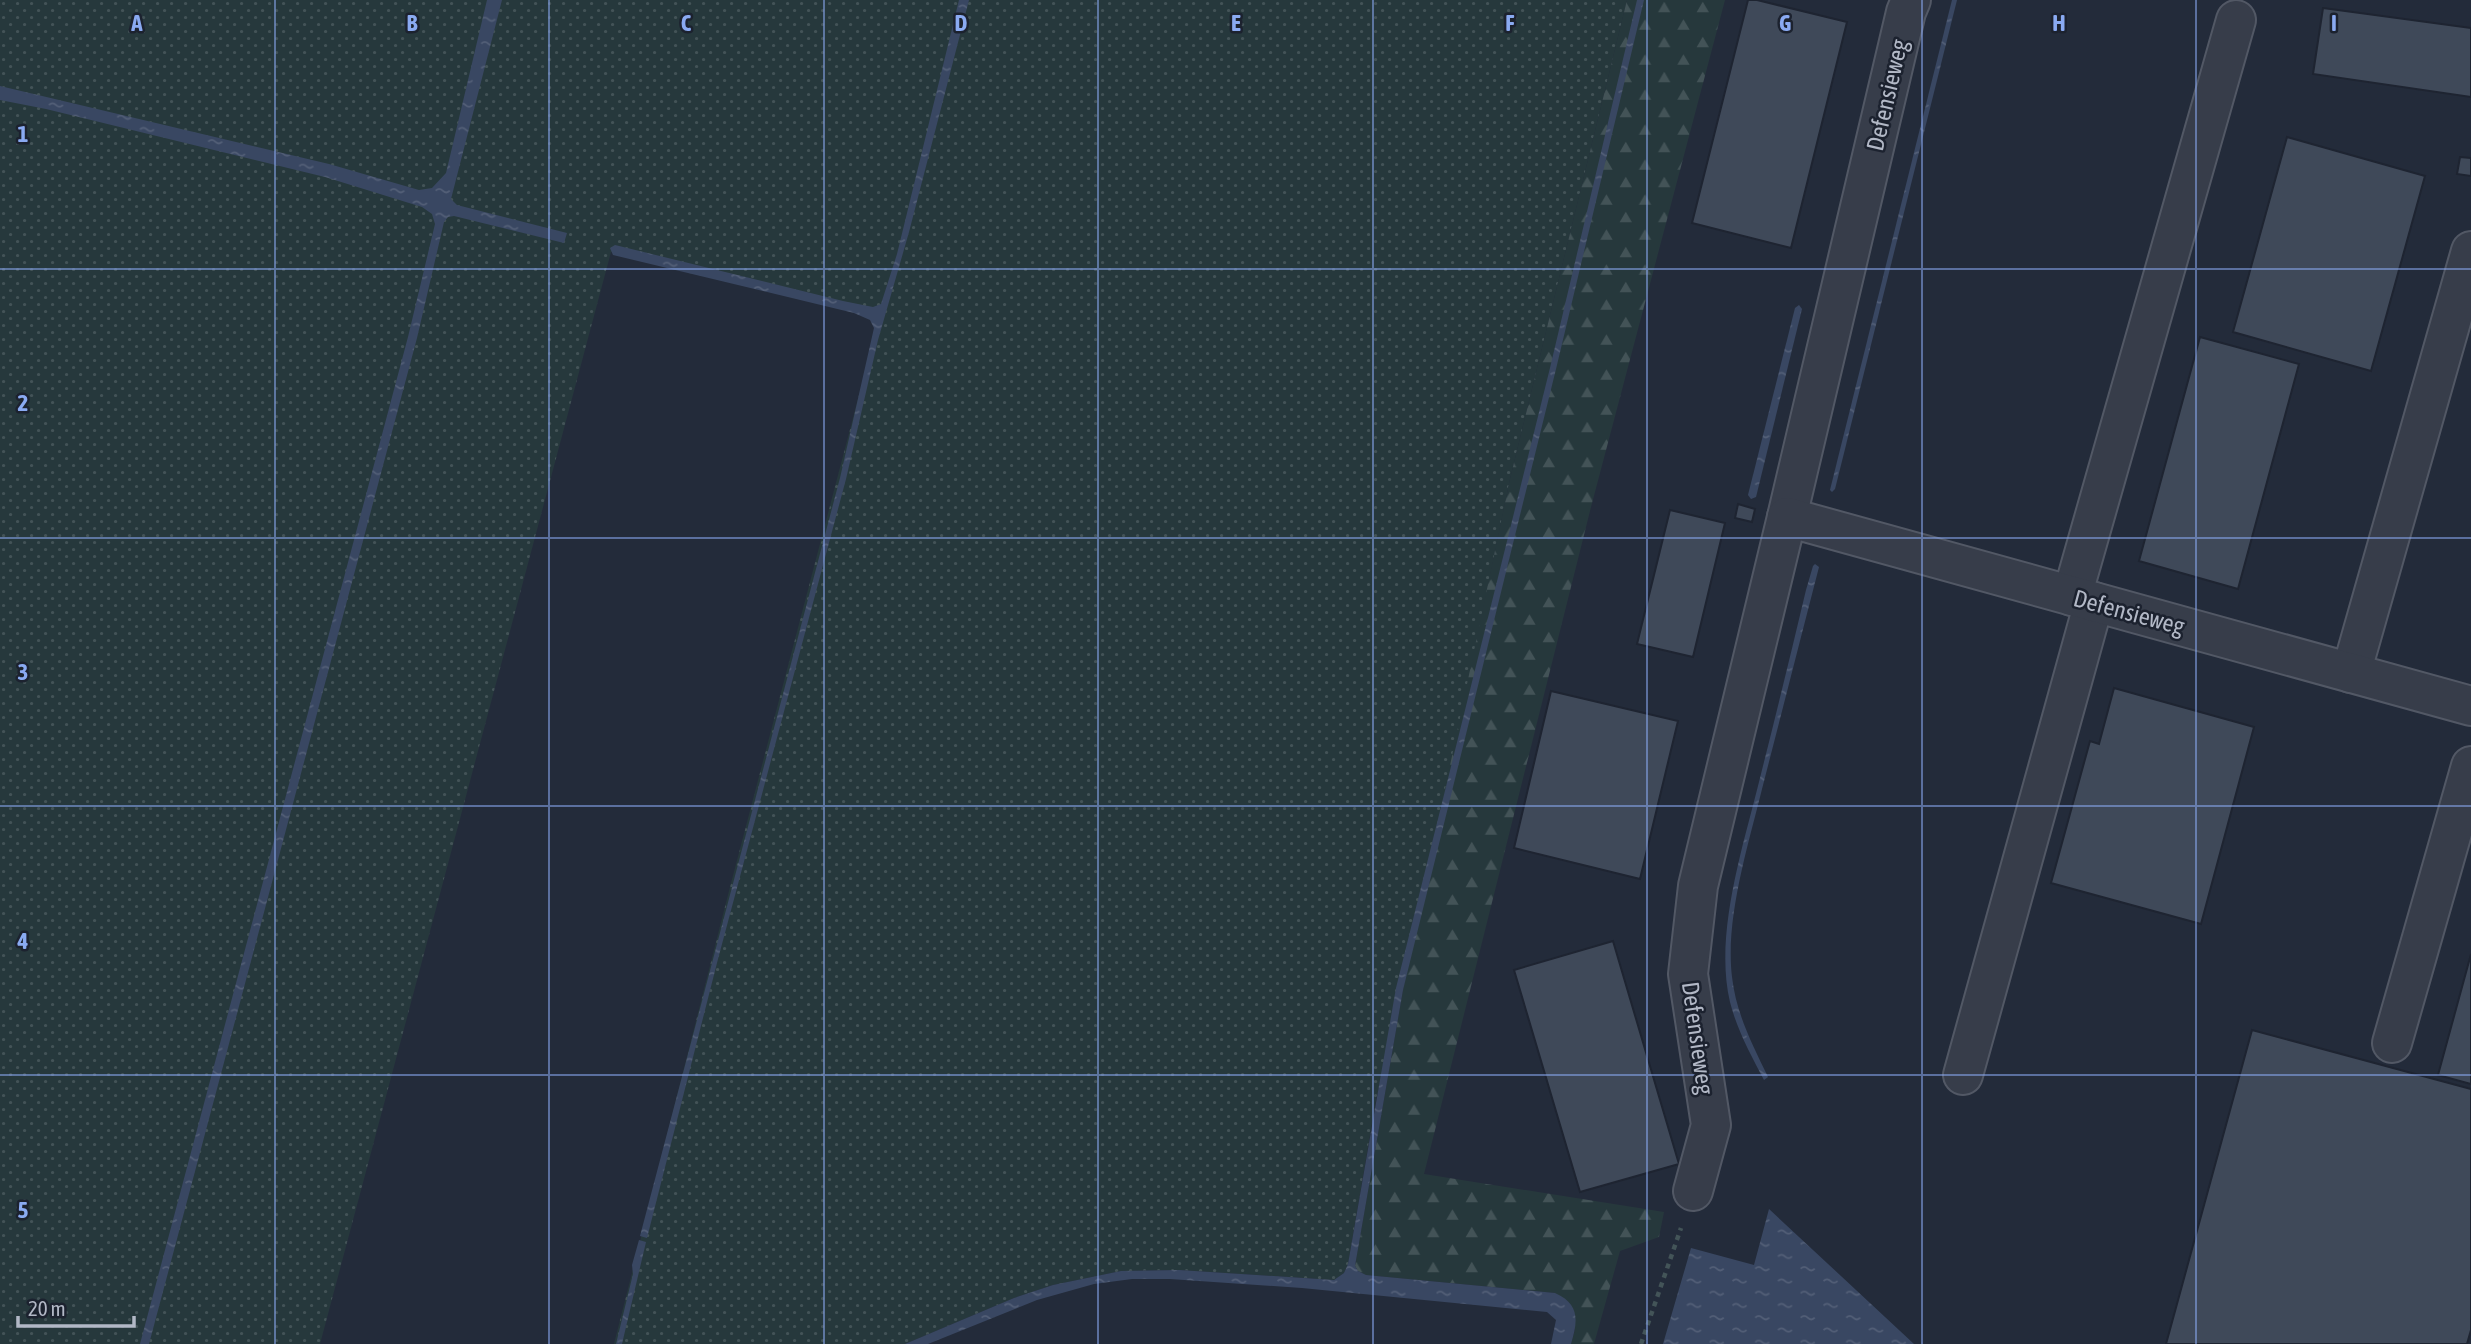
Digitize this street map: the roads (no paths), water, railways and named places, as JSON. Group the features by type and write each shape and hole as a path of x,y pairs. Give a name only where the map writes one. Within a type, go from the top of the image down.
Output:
{"street":[{"name":"Defensieweg","path":"1693,1191 1711,1125 1688,974 1698,886 1911,0"},
{"path":"1963,1075 2083,599 2236,20"},
{"path":"2351,673 2471,251"},
{"name":"Defensieweg","path":"1787,517 2471,706"},
{"path":"2392,1043 2471,766"}],"water":[{"path":"487,0 502,0 451,199 457,205 567,233 564,243 454,216 448,217 444,222 417,338 149,1344 140,1344 408,337 435,224 432,214 422,207 325,177 0,100 0,86 329,164 419,190 432,188 446,173"},
{"path":"959,0 969,0 878,340 846,479 647,1238 640,1236 840,478 874,328 870,320 854,313 613,255 610,248 615,245 843,301 873,307 881,304 897,254"},
{"path":"1637,0 1644,0 1403,990 1355,1266 1366,1275 1555,1293 1569,1302 1575,1314 1571,1344 1551,1344 1556,1320 1547,1312 1302,1288 1132,1279 1094,1284 1037,1300 928,1344 905,1344 1014,1298 1053,1285 1121,1271 1179,1270 1334,1280 1344,1273 1348,1264 1396,988 1550,368"},
{"path":"1952,0 1957,0 1835,489 1832,492 1830,490"},
{"path":"1799,305 1802,309 1756,497 1751,499 1748,495 1795,308"},
{"path":"1815,564 1819,567 1745,858 1732,931 1734,990 1746,1028 1768,1077 1764,1080 1740,1032 1730,1002 1726,976 1728,920 1732,891 1806,590"},
{"path":"1769,1209 1914,1344 1663,1344 1691,1248 1754,1265"},
{"path":"639,1240 646,1242 622,1344 616,1344 633,1274 632,1265"}]}
